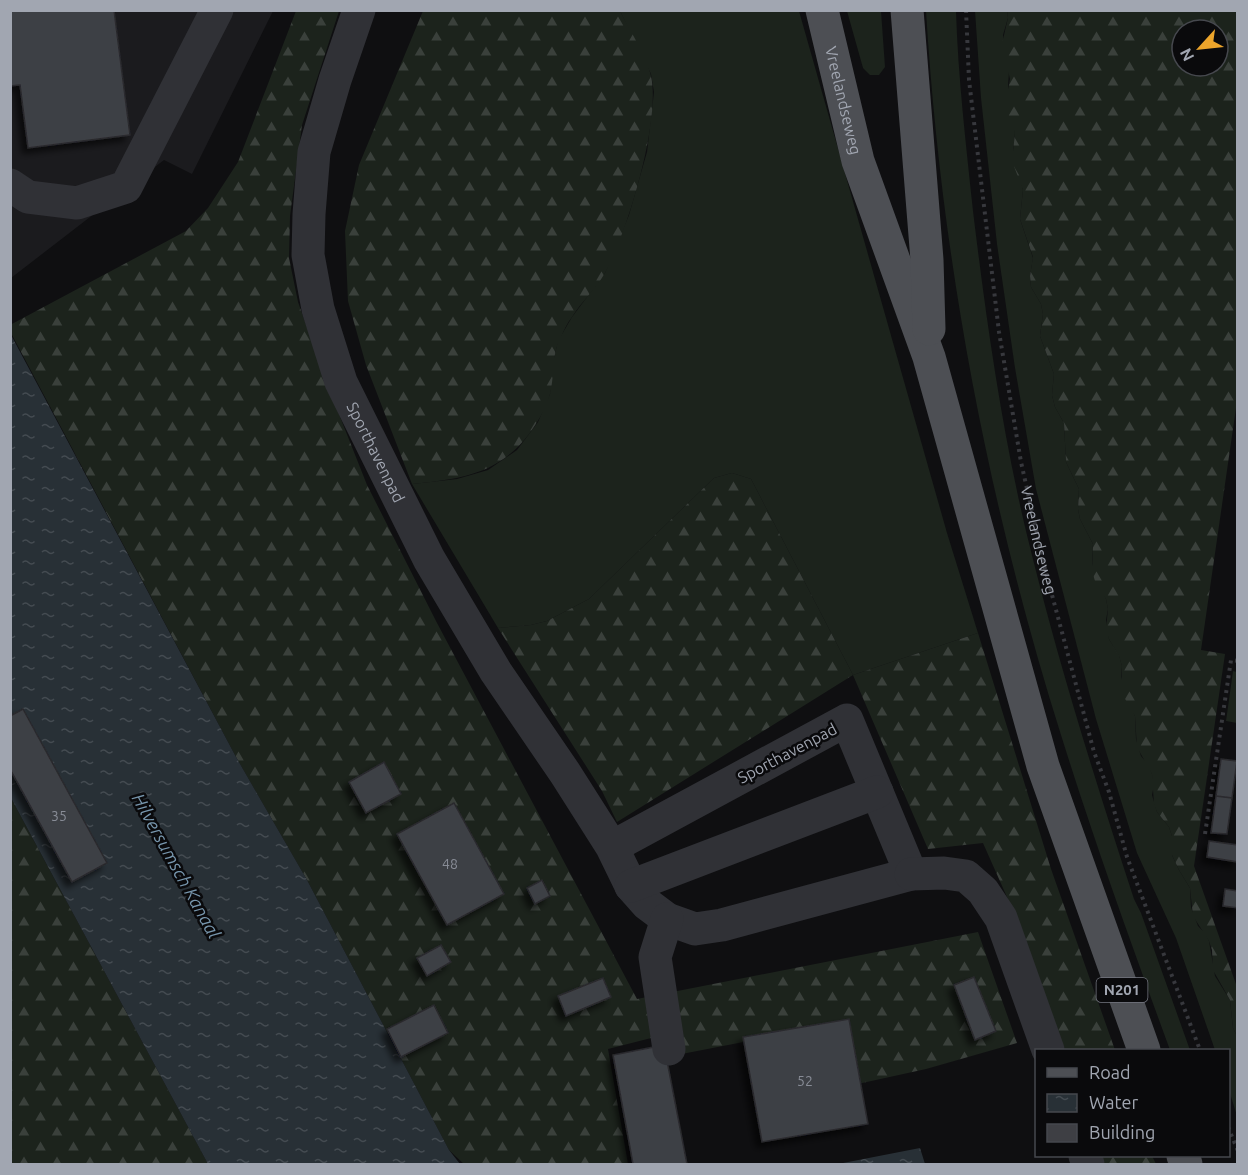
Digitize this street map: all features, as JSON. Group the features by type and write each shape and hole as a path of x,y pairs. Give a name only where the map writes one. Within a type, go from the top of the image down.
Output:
{"main road":[{"name":"Vreelandseweg","path":"822,10 858,161 929,357 1043,766 1144,1049"},
{"name":"Vreelandseweg","path":"907,10 927,260 929,357"}],"street":[{"path":"10,185 28,197 77,203 126,187 217,10"},
{"name":"Sporthavenpad","path":"359,10 314,152 308,255 318,309 341,382 429,559 496,672 612,847 631,886 647,904 668,920 695,929 723,925 911,874 944,873 966,876 983,891 1001,918 1047,1049"},
{"name":"Sporthavenpad","path":"612,847 847,720 911,874"},
{"path":"631,886 877,792"},
{"path":"668,920 655,957 669,1049"}],"path":[{"name":"Vreelandseweg","path":"966,10 969,80 999,332 1021,462 1044,565 1094,752 1109,792 1127,857 1200,1049"},
{"path":"1205,834 1231,660 1238,662"},
{"path":"1230,1132 1238,1151"}],"shaded area":[{"path":"11,11 273,11 192,174 164,160 11,278"}],"green space":[{"path":"296,11 339,11 302,125 290,216 289,258 298,302 325,379 367,485 437,623 637,999 978,932 1017,1043 926,1069 853,1085 841,1023 661,1058 655,1037 608,1049 628,1164 464,1164 449,1150 307,880 236,757 11,333 10,325 186,231 208,208 238,162"},
{"path":"423,11 620,11 649,68 653,96 647,148 623,232 605,273 563,332 554,358 550,394 538,420 517,448 491,467 462,477 412,484 366,365 348,301 345,231 359,165"},
{"path":"620,11 799,11 947,533 978,633 853,675 751,479 732,473 714,478 589,599 547,621 498,628 412,484 457,479 488,470 517,450 538,422 550,394 553,362 558,341 572,317 605,273 629,215 647,152 654,92 651,74"},
{"path":"847,11 881,11 885,67 879,75 870,75 863,68"},
{"path":"926,11 956,11 965,136 989,332 1009,452 1026,531 1076,716 1119,853 1190,1049 1170,1049 1074,775 1035,646 1011,557 971,377 943,194"},
{"path":"975,11 1007,11 1008,18 1003,35 1015,133 1013,152 1023,190 1020,219 1033,258 1031,287 1041,304 1043,314 1040,336 1054,374 1052,395 1055,407 1064,423 1066,462 1079,489 1080,519 1093,544 1092,564 1106,599 1109,639 1119,655 1122,666 1121,677 1135,716 1136,739 1141,756 1148,764 1152,774 1154,785 1152,795 1157,812 1169,827 1172,836 1172,855 1190,888 1191,907 1198,926 1209,941 1215,976 1230,1000 1233,1028 1237,1036 1237,1116 1230,1093 1230,1049 1215,1049 1176,938 1137,853 1096,719 1036,489 997,244 981,98"},
{"path":"1007,11 1237,11 1238,394 1201,650 1225,654 1194,866 1237,987 1237,1036 1233,1028 1230,1000 1213,970 1209,941 1193,916 1190,888 1172,855 1172,836 1169,827 1157,812 1154,804 1152,774 1137,747 1135,716 1121,687 1122,666 1106,629 1108,609 1106,599 1092,571 1093,544 1080,519 1079,489 1066,462 1064,423 1055,407 1052,395 1054,374 1040,336 1043,314 1041,304 1031,287 1033,257 1020,219 1023,190 1012,161 1015,133 1005,105 1010,79 1002,44 1008,18"},
{"path":"732,473 751,479 853,675 617,822 602,791 498,628 547,621 589,599 714,478"},
{"path":"978,633 1051,869 1115,1049 1063,1049 1019,924 983,843 928,849 853,675"},
{"path":"1233,671 1237,672 1237,723 1226,721"},
{"path":"11,798 208,1164 11,1164"},
{"path":"1099,1157 1152,1157 1156,1164 1102,1164"}],"water":[{"name":"Hilversumsch Kanaal","path":"10,333 236,757 307,880 449,1150 460,1164 208,1164 11,798"},
{"path":"920,1148 925,1164 838,1164"}],"building":[{"path":"10,10 114,10 130,135 28,148 20,85 10,86"},
{"path":"23,709 107,863 72,882 10,769 10,716"},
{"path":"1221,759 1237,761 1232,798 1216,796"},
{"path":"384,762 401,794 366,813 349,782"},
{"path":"1216,796 1232,798 1227,834 1211,833"},
{"path":"454,803 504,894 447,925 397,834"},
{"path":"1209,841 1238,845 1238,862 1207,857"},
{"path":"542,880 550,896 535,904 527,888"},
{"path":"1225,889 1238,891 1238,908 1223,906"},
{"path":"441,945 451,962 427,976 417,958"},
{"path":"974,977 996,1031 975,1040 954,985"},
{"path":"603,978 611,997 566,1016 558,996"},
{"path":"434,1005 448,1033 401,1057 387,1029"},
{"path":"849,1019 868,1124 762,1142 743,1037"},
{"path":"664,1045 687,1164 633,1164 613,1055"}]}
